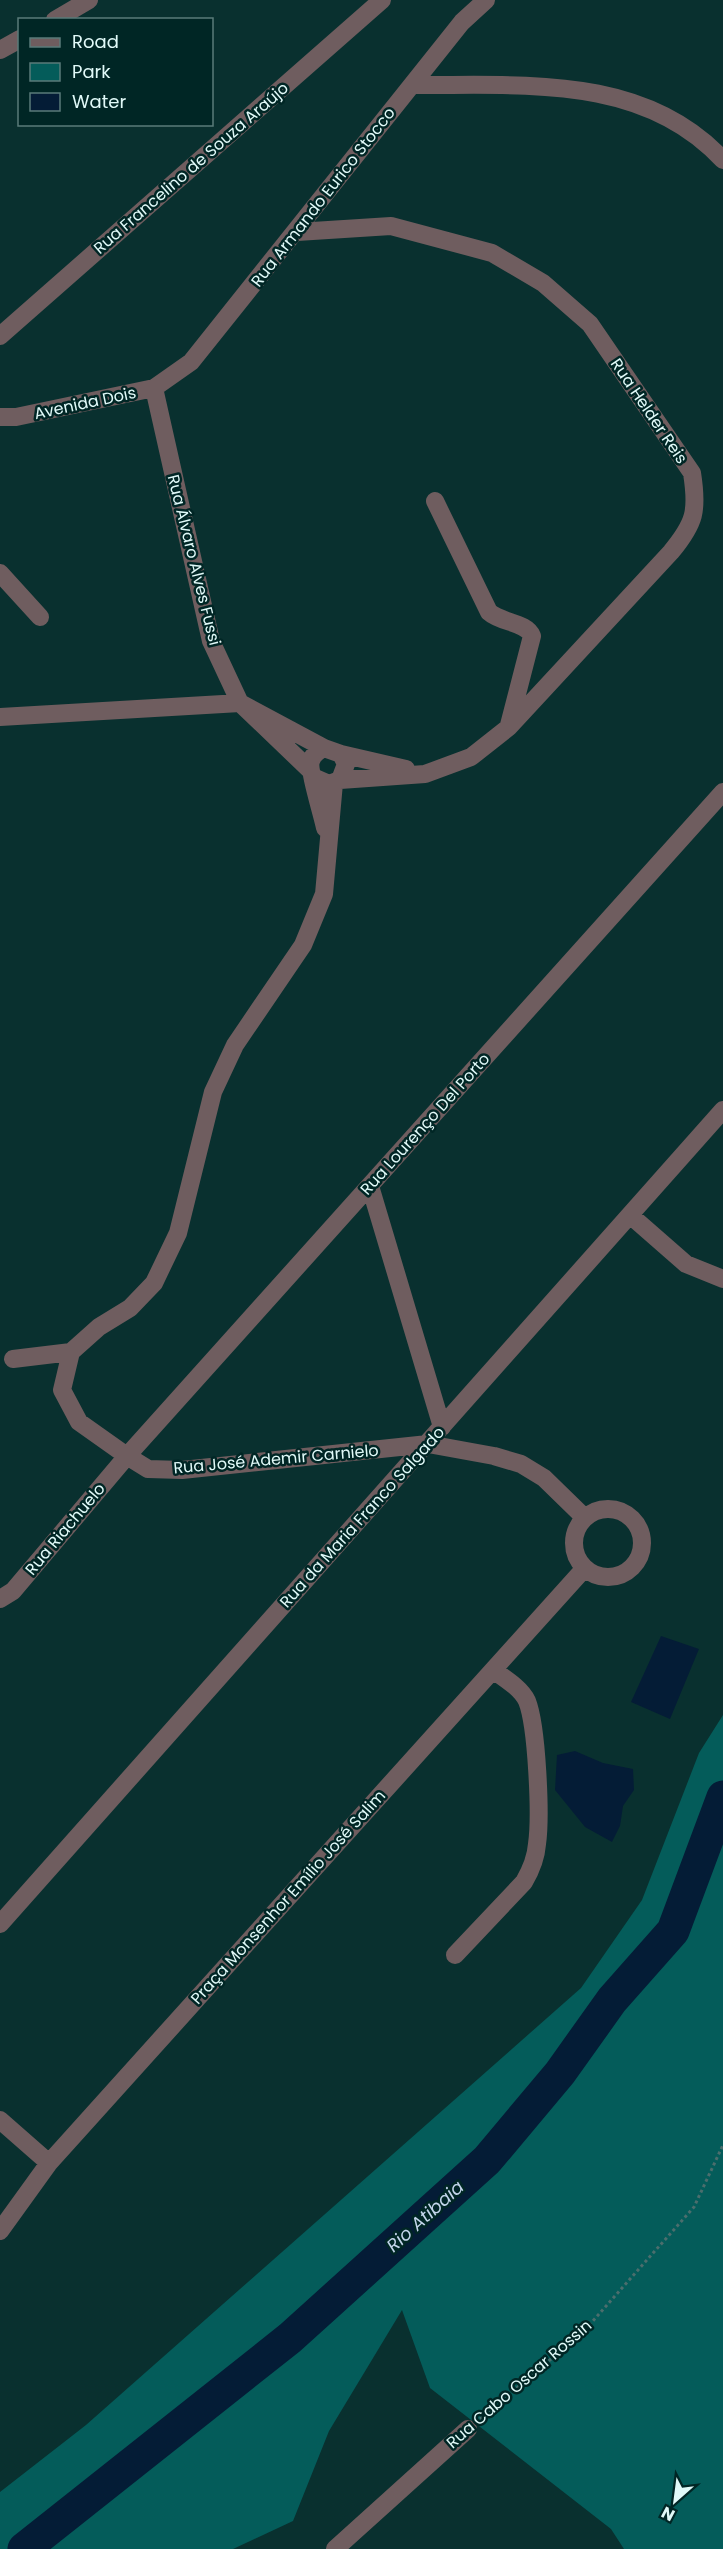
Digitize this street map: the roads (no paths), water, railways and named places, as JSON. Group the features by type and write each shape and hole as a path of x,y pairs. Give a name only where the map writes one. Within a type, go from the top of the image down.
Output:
{"street":[{"path":"58,18 89,0"},
{"name":"Rua Francelino de Souza Araújo","path":"0,336 381,0"},
{"name":"Rua Armando Eurico Stocco","path":"154,388 191,362 297,232 462,22 486,0"},
{"path":"1,49 18,40"},
{"path":"412,85 561,86 639,102 706,141 723,160"},
{"name":"Rua Helder Reis","path":"297,232 391,226 492,253 543,283 590,324 692,473 696,501 691,527 509,727 471,757 425,774 337,781"},
{"name":"Avenida Dois","path":"5,414 154,388"},
{"name":"Rua Álvaro Alves Fussi","path":"154,388 211,641 240,703 312,774"},
{"path":"435,501 489,612 502,621 527,628 532,636 509,727"},
{"path":"0,573 40,617"},
{"path":"0,717 240,703 333,751 425,774"},
{"path":"328,841 312,774 314,754 333,751"},
{"path":"13,1359 71,1352 99,1327 130,1308 154,1283 178,1233 213,1092 235,1045 303,945 324,894 328,841 337,781 346,764 333,751"},
{"path":"312,774 323,783 337,781"},
{"name":"Rua Lourenço Del Porto","path":"127,1456 723,792"},
{"name":"Rua da Maria Franco Salgado","path":"0,1924 723,1110"},
{"path":"370,1185 442,1427"},
{"path":"630,1215 686,1264 723,1279"},
{"path":"71,1352 62,1390 79,1422 127,1456"},
{"name":"Rua José Ademir Carnielo","path":"127,1456 148,1469 182,1470 428,1444 494,1456 521,1464 544,1478 584,1517"},
{"name":"Rua Riachuelo","path":"0,1599 13,1591 127,1456"},
{"path":"601,1510 622,1512 638,1528 642,1539 637,1562 618,1576 606,1577 584,1569 574,1550 573,1539 584,1517 601,1510"},
{"name":"Praça Monsenhor Emílio José Salim","path":"0,2231 49,2163 584,1569"},
{"path":"455,1955 524,1882 532,1868 538,1843 535,1744 526,1700 509,1681 493,1670"},
{"path":"0,2121 49,2163"},
{"name":"Rua Cabo Oscar Rossin","path":"335,2549 468,2429"}],"water":[{"path":"661,1636 699,1649 670,1719 631,1702"},
{"path":"575,1751 603,1763 633,1769 634,1790 623,1806 620,1826 612,1842 585,1827 555,1790 557,1755"}],"waterway":[{"name":"Rio Atibaia","path":"24,2549 290,2338 487,2160 560,2073 612,2000 673,1931 723,1797"}]}
